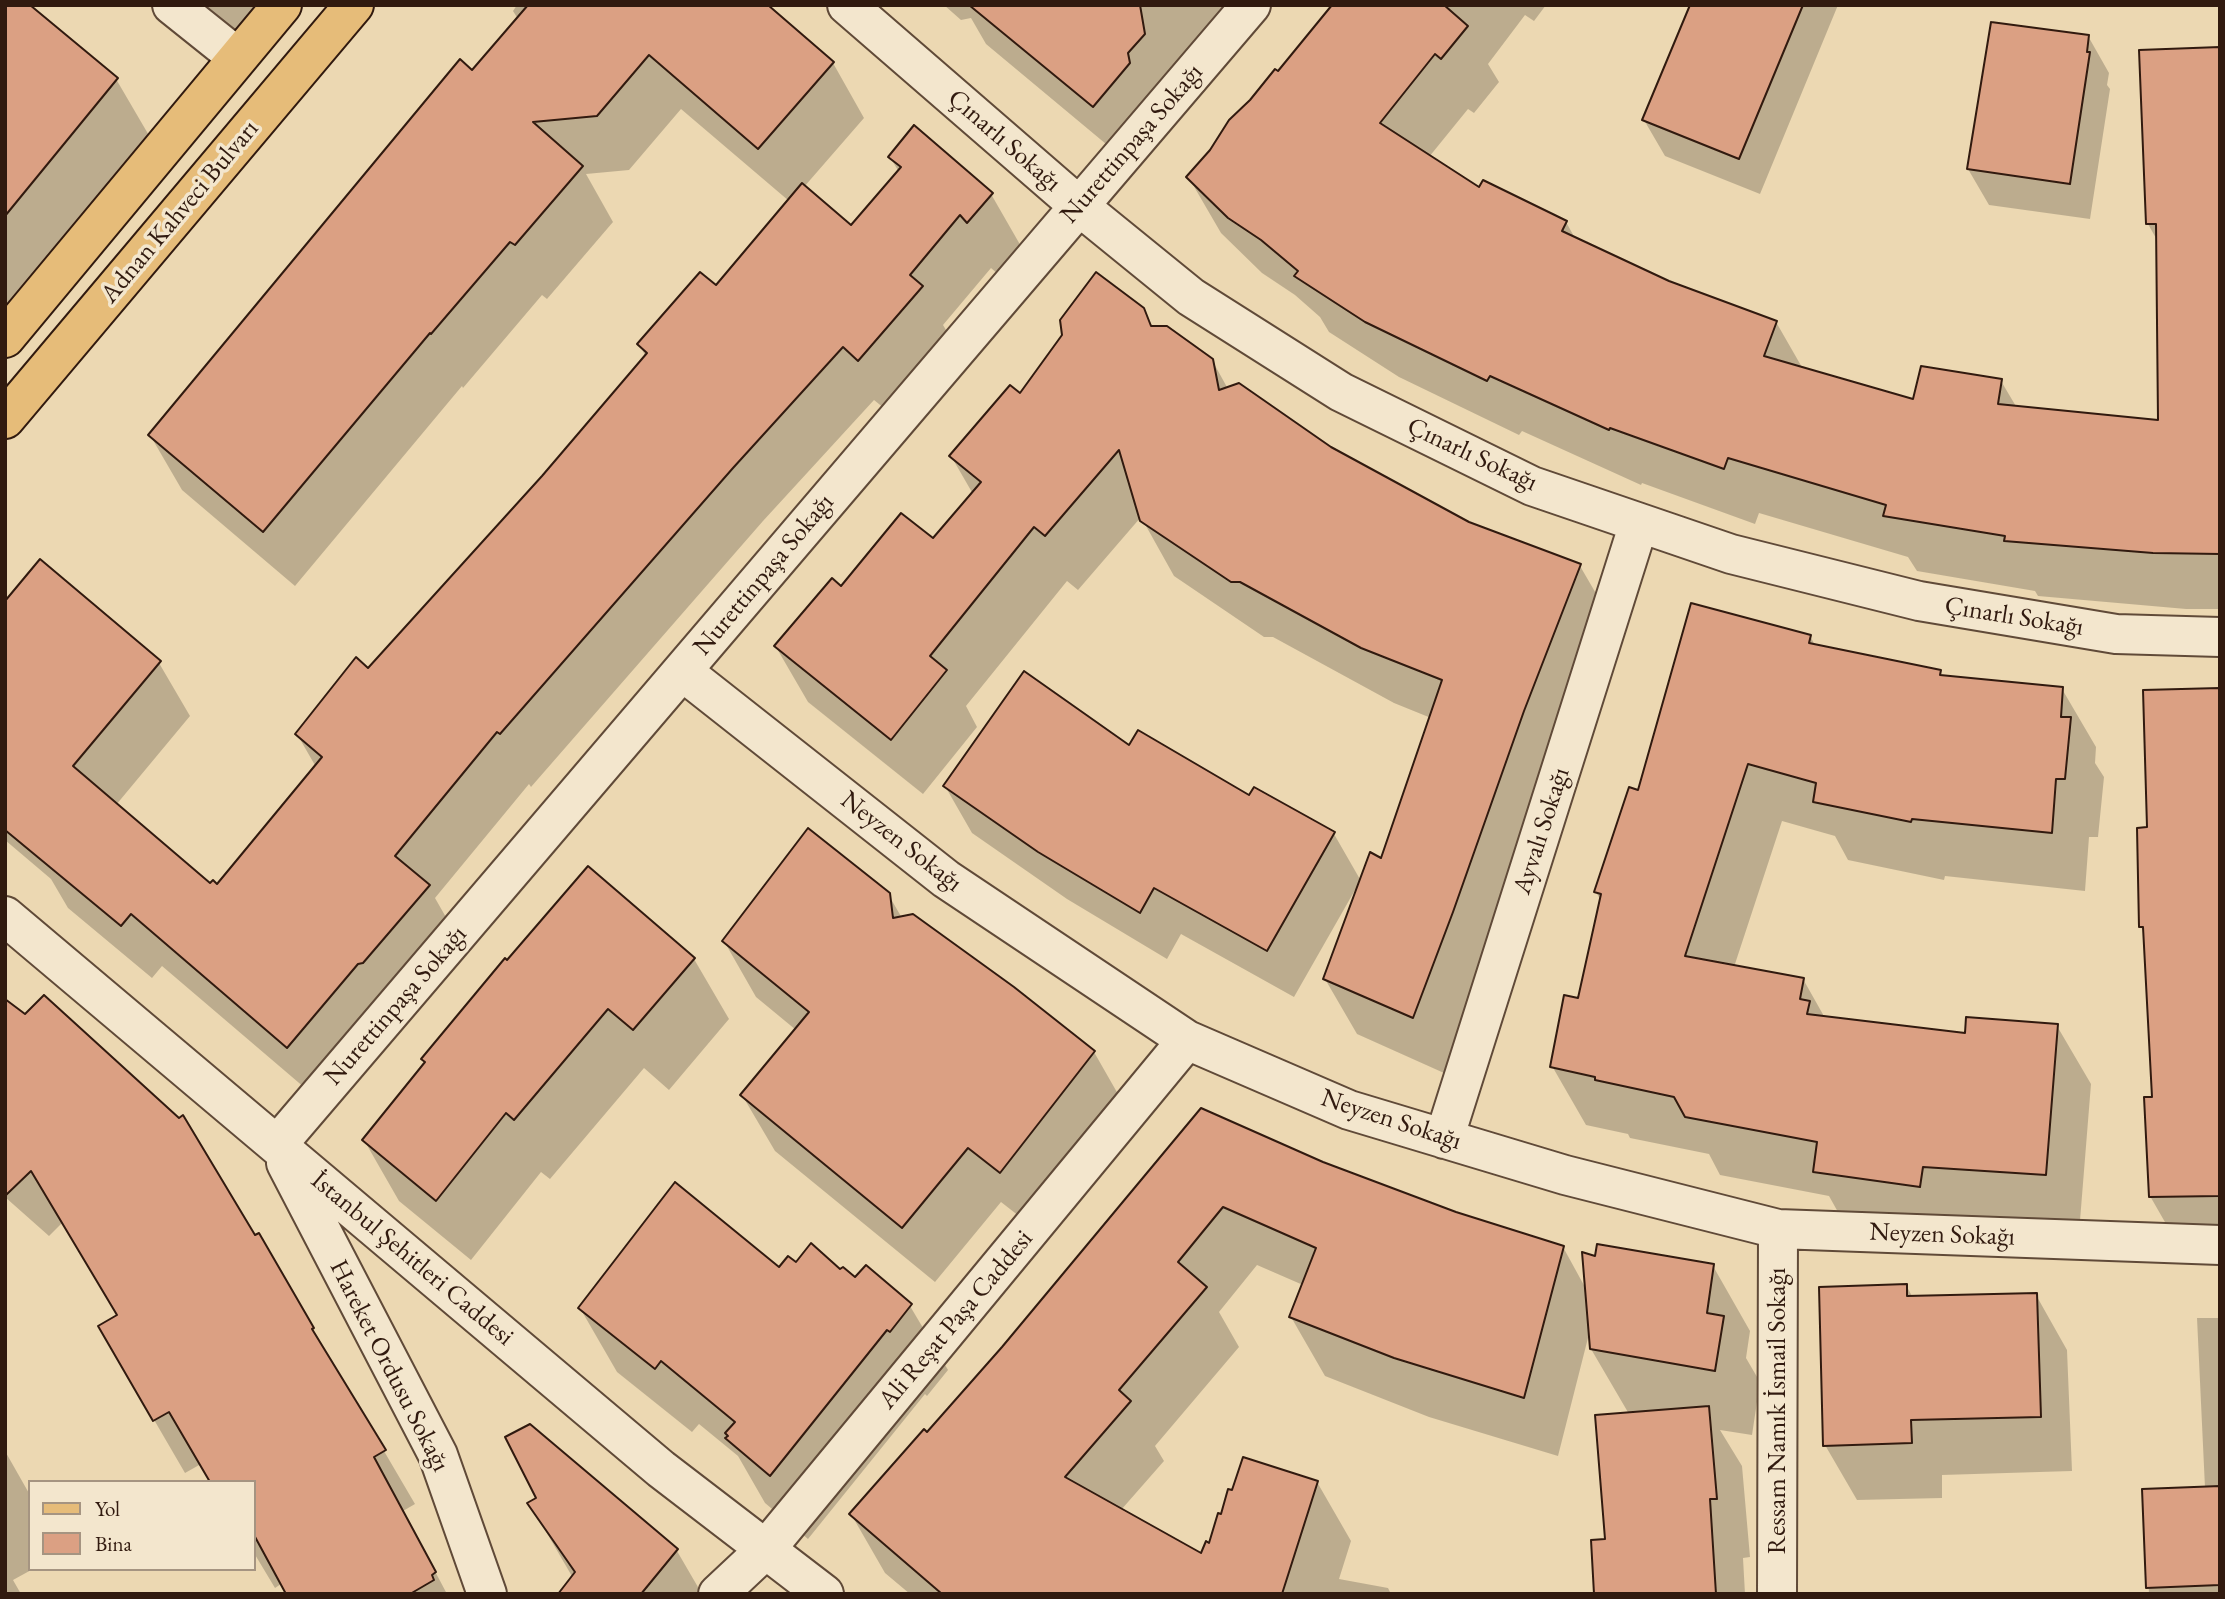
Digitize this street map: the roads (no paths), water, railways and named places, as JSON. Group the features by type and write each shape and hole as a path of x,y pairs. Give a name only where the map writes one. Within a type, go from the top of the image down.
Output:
{"main road":[{"name":"Adnan Kahveci Bulvarı","path":"5,338 282,5"},
{"name":"Adnan Kahveci Bulvarı","path":"5,419 354,5"}],"street":[{"path":"172,5 237,57"},
{"name":"Çınarlı Sokağı","path":"847,5 1079,206 1191,297 1341,392 1532,486 1731,554 1919,601 2116,634 2220,637"},
{"name":"Nurettinpaşa Sokağı","path":"277,1145 1251,5"},
{"name":"Ayvalı Sokağı","path":"1444,1139 1639,523"},
{"name":"Neyzen Sokağı","path":"682,671 946,879 1187,1040 1349,1110 1565,1175 1778,1229 2220,1245"},
{"name":"İstanbul Şehitleri Caddesi","path":"5,916 661,1469 824,1594"},
{"name":"Ali Reşat Paşa Caddesi","path":"718,1594 766,1549 1187,1040"},
{"name":"Hareket Ordusu Sokağı","path":"277,1145 438,1455 487,1594"},
{"name":"Ressam Namık İsmail Sokağı","path":"1777,1594 1778,1229"}]}
